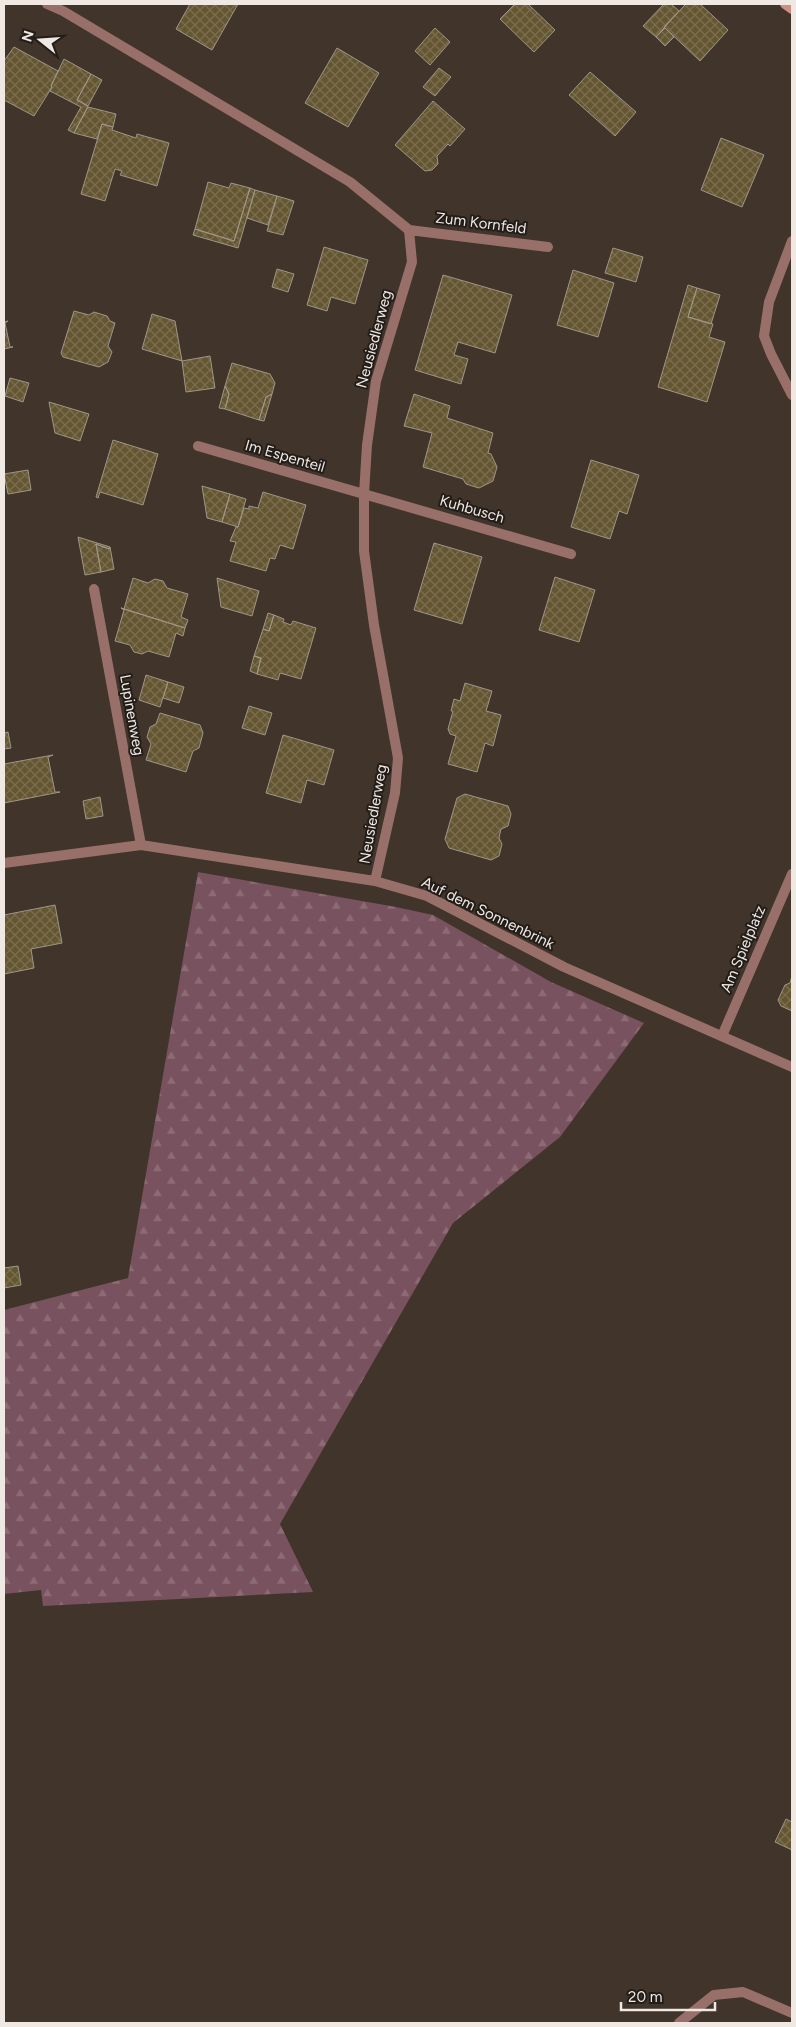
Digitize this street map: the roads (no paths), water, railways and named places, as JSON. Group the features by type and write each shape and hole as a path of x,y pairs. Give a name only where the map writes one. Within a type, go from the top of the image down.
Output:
{"main road":[{"path":"785,4 792,9"}],"street":[{"path":"47,4 64,12 350,182 409,230"},
{"name":"Zum Kornfeld","path":"409,230 548,247"},
{"name":"Neusiedlerweg","path":"376,881 395,793 398,758 374,625 364,551 364,494 367,445 376,381 412,262 409,230"},
{"path":"792,241 769,302 764,336 770,354 792,395"},
{"name":"Im Espenteil","path":"198,446 364,494"},
{"name":"Kuhbusch","path":"364,494 571,554"},
{"name":"Lupinenweg","path":"94,589 141,845"},
{"name":"Auf dem Sonnenbrink","path":"4,863 141,845 376,881 427,896 564,968 792,1066"},
{"name":"Am Spielplatz","path":"722,1036 792,874"},
{"path":"679,2023 714,1995 743,1992 792,2012"}]}
